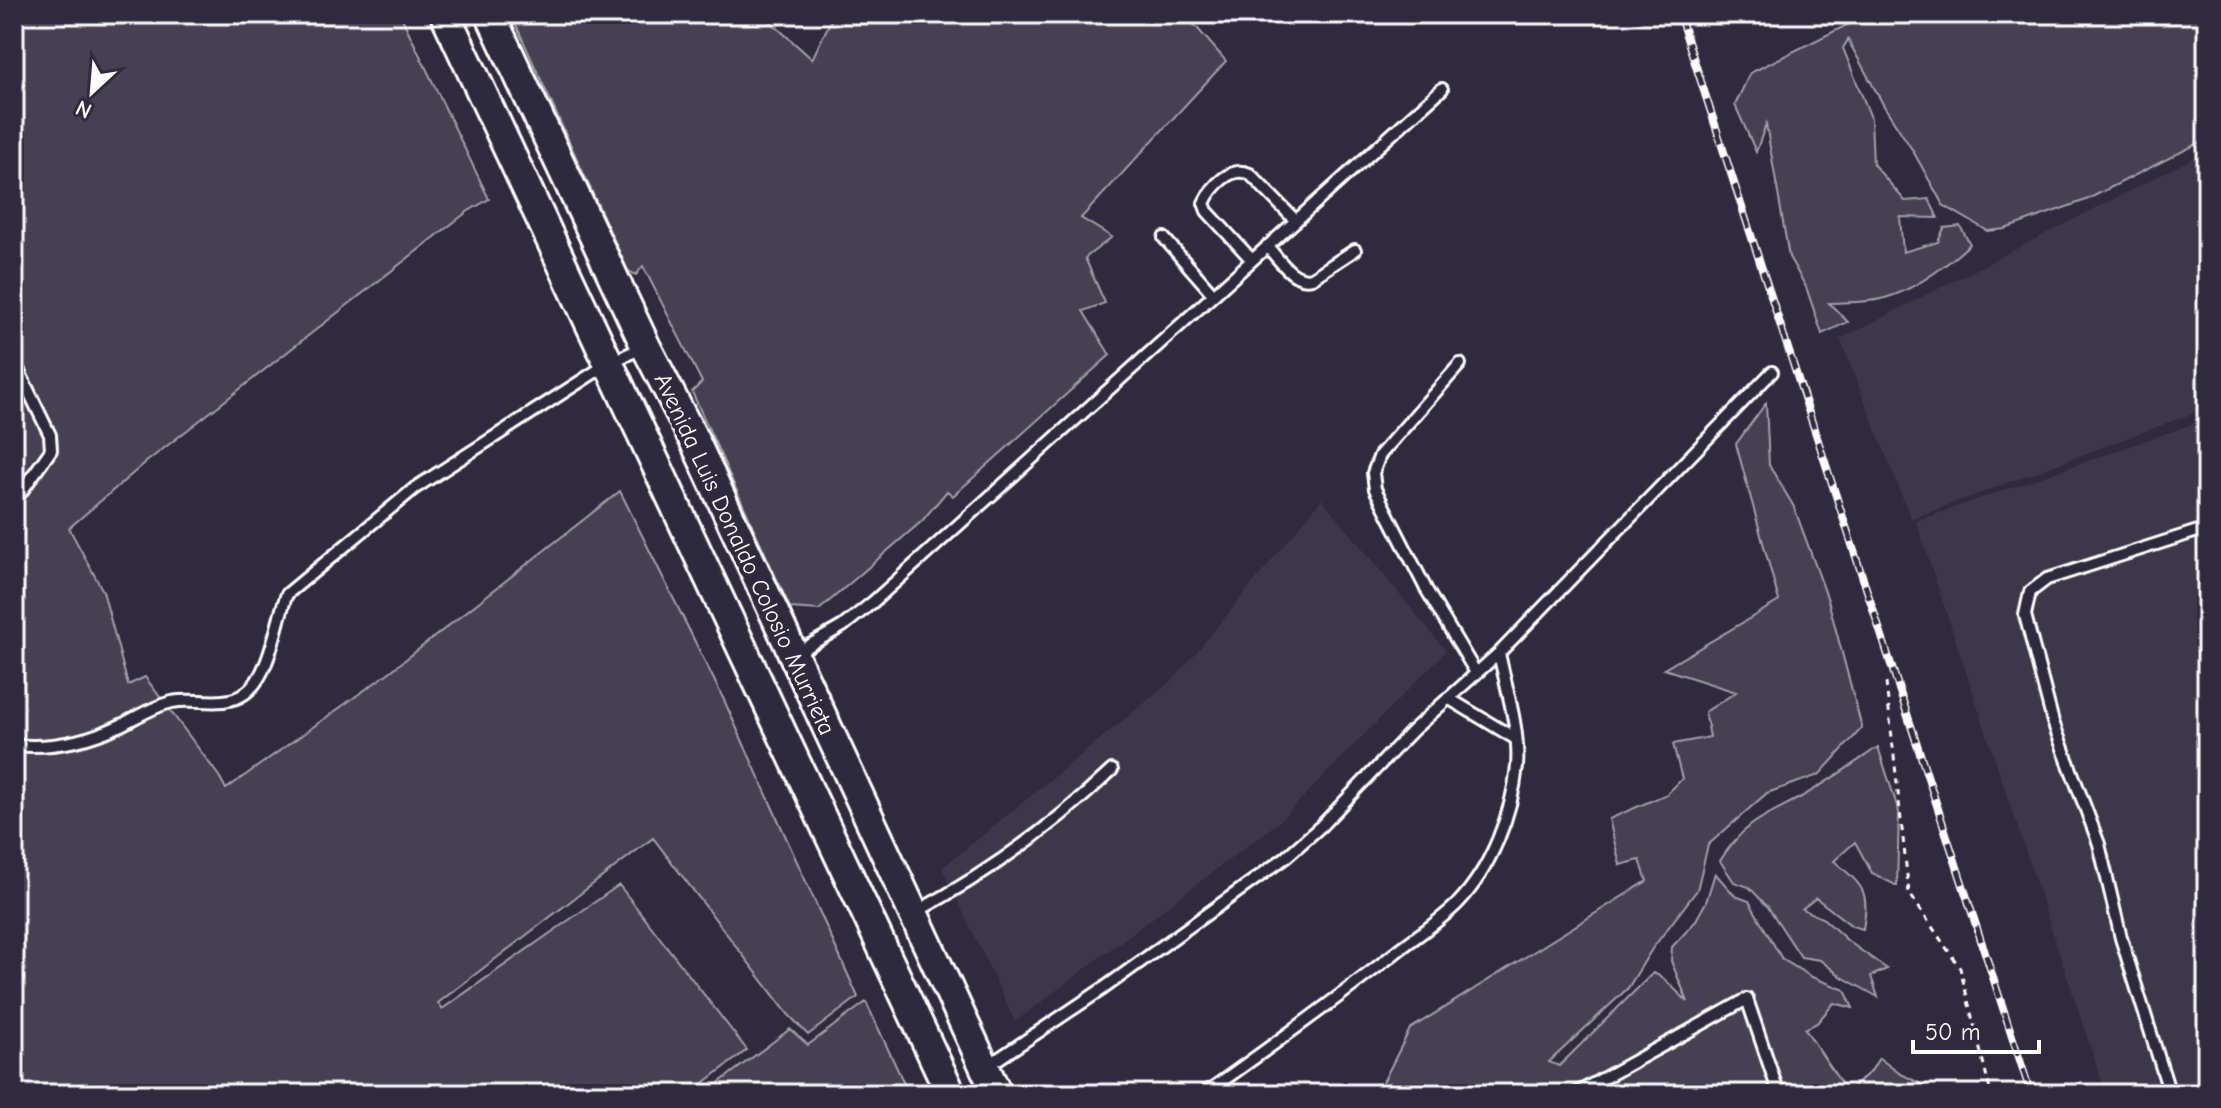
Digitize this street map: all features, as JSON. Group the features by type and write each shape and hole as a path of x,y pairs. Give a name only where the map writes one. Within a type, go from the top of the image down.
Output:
{"main road":[{"name":"Avenida Luis Donaldo Colosio Murrieta","path":"445,14 948,1089"},
{"name":"Avenida Luis Donaldo Colosio Murrieta","path":"490,14 646,347 695,442 997,1094"},
{"path":"948,1089 985,1067"}],"lane":[{"path":"794,654 843,626 873,602 1442,89"},
{"path":"1252,260 1207,211 1204,203 1232,172 1241,170 1250,174 1296,221"},
{"path":"1164,238 1213,294"},
{"path":"1267,246 1297,277 1305,280 1355,250"},
{"path":"14,745 54,746 101,734 173,702 235,698 246,693 255,682 276,640 280,611 287,594 415,488 609,363 646,347"},
{"path":"14,361 50,435 51,450 14,502"},
{"path":"1460,364 1380,455 1373,473 1375,489 1426,589 1476,673"},
{"path":"985,1067 1104,988 1286,857 1448,698 1499,653 1772,372"},
{"path":"2170,1094 2121,938 2099,844 2053,722 2025,615 2030,592 2047,579 2207,528"},
{"path":"1204,1094 1342,995 1457,904 1478,877 1495,846 1509,810 1517,765 1516,739 1499,653"},
{"path":"1448,698 1516,739"},
{"path":"912,914 1024,846 1112,770"},
{"path":"1575,1094 1747,999 1779,1094"}],"path":[{"path":"1886,683 1909,893 1960,968 1991,1094"}],"shaded area":[{"path":"14,14 400,14 489,199 467,212 145,463 69,528 103,591 128,685 145,677 226,789 387,674 620,491 724,700 858,997 808,1035 788,1014 653,838 438,1003 442,1009 619,885 747,1050 689,1094 14,1094"},
{"path":"511,14 762,14 812,59 834,14 1185,14 1226,61 1081,218 1112,237 1085,258 1105,303 1083,311 1110,355 953,496 947,491 922,521 819,610 790,608 692,392 702,382 643,266 636,275 628,271"},
{"path":"1869,14 2207,14 2207,139 2086,200 2005,229 1988,231 1943,205 1848,40 1843,48 1871,118 1873,164 1905,201 1929,199 1938,218 1900,217 1903,252 1938,242 1944,228 1960,226 1970,244 1930,276 1897,294 1872,301 1829,303 1848,322 1822,334 1806,287 1789,257 1766,124 1756,152 1735,105 1750,73"},
{"path":"2207,151 2207,408 1911,519 1840,339"},
{"path":"1766,403 1769,465 1794,507 1828,600 1862,728 1819,775 1767,793 1708,845 1697,890 1652,949 1628,988 1549,1062 1559,1066 1653,973 1662,977 1688,1002 1671,961 1672,947 1695,922 1706,902 1715,873 1735,896 1749,901 1782,959 1812,977 1845,990 1853,1008 1834,1003 1817,1023 1805,1029 1847,1092 1871,1071 1879,1058 1899,1073 1933,1090 1928,1094 1377,1094 1410,1029 1647,881 1640,860 1620,865 1609,819 1667,794 1682,779 1673,744 1710,737 1705,712 1736,692 1664,669 1779,601 1736,444"},
{"path":"2207,419 2207,1094 2106,1094 1916,521"},
{"path":"1322,499 1446,651 1279,822 1015,1022 942,868 1175,678"},
{"path":"1878,747 1899,812 1897,886 1872,873 1855,842 1834,861 1858,883 1865,897 1863,929 1852,926 1816,898 1802,909 1824,919 1887,969 1871,976 1878,997 1842,977 1820,960 1801,957 1768,907 1749,887 1734,882 1720,861 1738,837 1756,821 1813,790"},
{"path":"866,1002 909,1094 704,1094 790,1029 808,1045"}],"railway":[{"path":"1679,14 2031,1094"}]}
